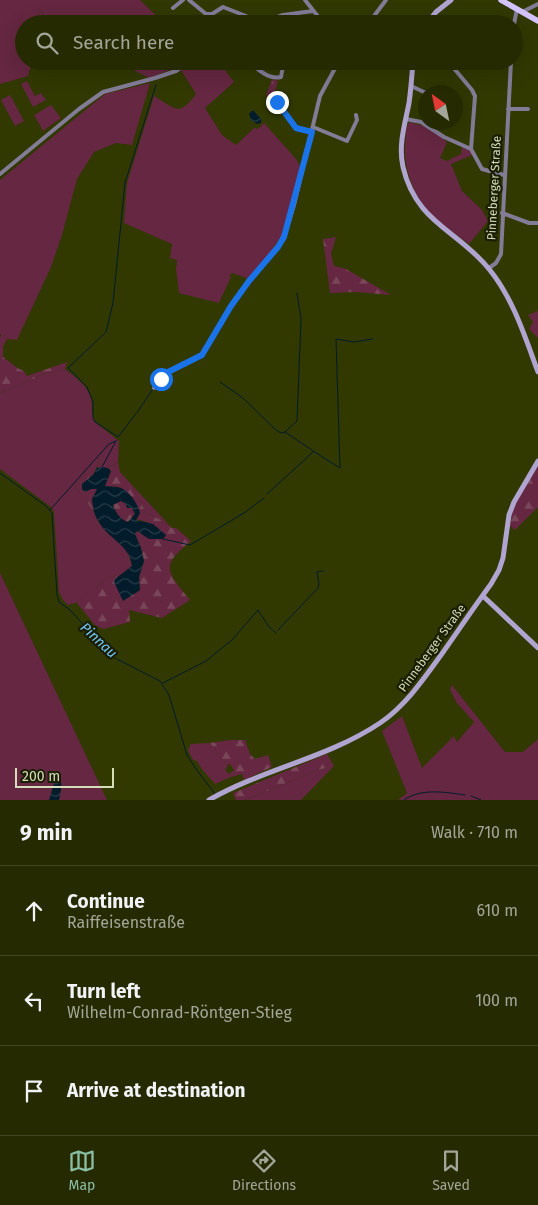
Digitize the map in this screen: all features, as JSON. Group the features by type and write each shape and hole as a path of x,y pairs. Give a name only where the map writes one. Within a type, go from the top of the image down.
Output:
{"main road":[{"path":"501,0 538,21"},
{"path":"435,15 448,1"},
{"path":"412,70 402,138 402,158 408,182 413,194 435,222 488,268 511,303 538,372"},
{"name":"Pinneberger Straße","path":"212,799 355,738 381,722 401,705 418,687 483,596 499,570 503,558 507,526 514,502 538,461"},
{"path":"483,596 538,648"}],"street":[{"path":"174,8 183,0"},
{"path":"190,0 206,14 212,14 223,6 244,15"},
{"path":"305,0 316,15"},
{"path":"375,15 386,0"},
{"path":"518,15 520,10 538,4"},
{"path":"283,15 313,11"},
{"path":"0,174 79,109 103,92 177,70"},
{"path":"259,70 277,78 281,77 282,70"},
{"path":"154,388 168,372 202,355 231,306 278,247 287,228 320,96 335,70"},
{"path":"455,70 475,96 471,149 482,169 504,174"},
{"name":"Pinneberger Straße","path":"488,268 496,262 501,254 511,70"},
{"path":"411,86 418,89"},
{"path":"277,102 296,128 312,132"},
{"path":"508,109 528,109"},
{"path":"313,127 347,141 357,120 356,115"},
{"path":"406,119 421,122 444,137 471,149"},
{"path":"502,213 529,223 538,223"}],"green space":[{"path":"0,0 140,0 156,15 44,15 39,7 43,15 15,15 15,70 30,70 28,76 0,84"},
{"path":"133,70 170,70 149,78"},
{"path":"181,70 225,70 234,82 205,108 222,135 236,145 254,128 258,129 264,123 297,160 301,169 282,235 249,279 232,273 229,276 231,277 219,303 179,293 176,269 177,260 170,258 172,244 124,223 127,183 154,96 176,109 185,106 196,94"},
{"path":"272,79 278,81 273,97 266,95"},
{"path":"27,81 35,96 41,93 46,100 33,107 21,84"},
{"path":"150,83 132,145 116,143 94,152 77,179 51,267 17,340 7,339 0,334 0,180 105,94"},
{"path":"10,95 24,121 15,126 1,100"},
{"path":"51,105 61,118 43,131 34,115"},
{"path":"409,122 418,124 418,130 433,130 447,142 440,158 447,161 461,154 462,147 470,150 472,155 451,164 462,191 482,210 488,221 469,244 450,230 425,207 413,188 405,157"},
{"path":"336,237 331,254 334,266 346,269 391,295 356,292 330,293 323,239"},
{"path":"538,311 538,338 529,329 533,322 528,315"},
{"path":"2,334 7,339 3,347 3,357 24,371 27,376 67,362 65,369 45,374 0,393 0,337"},
{"path":"65,369 87,389 92,401 95,422 119,441 118,462 108,468 97,468 101,458 75,486 94,512 99,523 128,552 132,566 123,574 106,578 92,591 75,603 68,605 59,592 54,512 51,507 0,469 0,393 45,374"},
{"path":"102,456 93,475 82,484 82,489 85,492 91,489 98,489 92,499 94,512 75,486"},
{"path":"118,462 120,472 132,485 146,513 172,528 176,528 191,541 174,557 170,569 176,582 190,600 162,618 129,610 130,622 103,629 95,625 76,602 100,585 106,578 123,574 115,579 132,595 140,590 139,577 144,561 135,534 137,531 150,539 163,539 166,535 147,522 136,519 140,513 119,487 104,486 111,471 108,468"},
{"path":"538,464 538,507 515,530 510,526 513,508"},
{"path":"132,485 172,528 146,513"},
{"path":"121,500 132,508 135,514 128,522 121,518 113,505"},
{"path":"0,573 107,800 0,800"},
{"path":"452,685 505,752 523,752 538,739 538,800 398,800 407,793 382,731 402,716 422,768 454,736 457,742 474,722 456,702 450,689"},
{"path":"245,740 250,754 255,759 268,755 272,767 244,780 242,774 231,777 229,774 234,770 230,764 227,765 210,743"},
{"path":"210,743 228,766 225,769 231,777 215,784 197,761 193,760 188,750 191,744"},
{"path":"327,754 334,766 318,770 245,800 236,800 233,793"},
{"path":"334,766 301,800 245,800 318,770"}],"water":[{"path":"253,110 261,119 261,123 257,124 251,120 249,114"},
{"path":"97,468 108,468 111,471 105,486 121,488 133,499 140,513 136,520 153,524 166,535 163,539 149,539 137,531 135,534 144,561 139,577 140,590 123,601 114,582 115,579 132,566 130,559 123,547 103,528 96,517 92,499 97,489 85,492 82,489 82,484 93,475","holes":["121,501 126,504 127,508 132,508 135,514 128,522 119,515 113,505"]},
{"path":"56,774 61,783 59,800 49,800 54,783 51,777"}],"waterway":[{"path":"153,389 118,437 95,422 93,402 87,387 68,368 106,332 113,303 125,183 156,85"},
{"path":"297,293 301,319 297,421 285,432 312,450"},
{"path":"267,494 313,451 340,468 336,339 354,342 372,339"},
{"path":"157,382 163,375"},
{"path":"220,382 243,398 276,430 281,433 285,432"},
{"path":"102,467 116,441"},
{"path":"50,510 109,444 116,441"},
{"name":"Pinnau","path":"0,473 46,506 52,513 59,602 69,609 113,657 160,681 169,695 187,755 216,795"},
{"path":"163,539 190,545 244,513 264,498"},
{"path":"278,630 318,588 317,572 323,571"},
{"path":"163,683 206,661 232,640 258,610 269,627 276,633"},
{"path":"404,800 425,792 465,795"},
{"path":"471,796 481,800"}],"route":[{"path":"161,379 168,372 202,355 231,306 284,237 312,132 296,128 277,102"}]}
